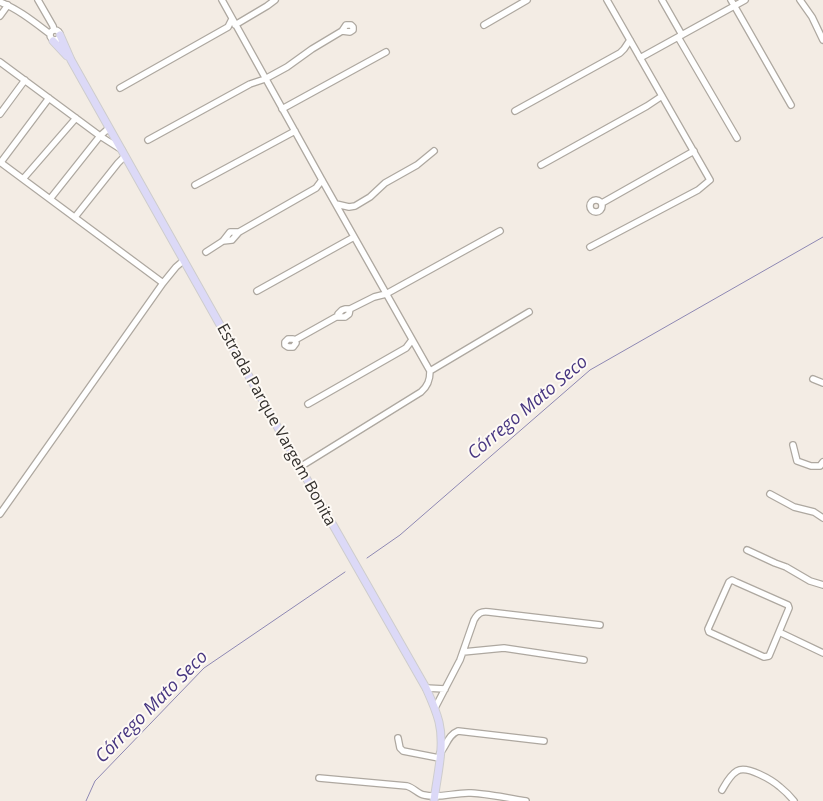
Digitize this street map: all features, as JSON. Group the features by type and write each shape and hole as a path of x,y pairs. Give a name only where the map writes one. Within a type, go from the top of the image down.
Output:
{"main road":[{"name":"Estrada Parque Vargem Bonita","path":"54,35 71,60 124,153 183,261 426,688 435,708 440,728 440,755 434,799"}],"street":[{"name":"Estrada Parque Vargem Bonita","path":"38,0 53,26 54,35"},
{"path":"222,0 430,371 428,384 421,392 300,467"},
{"path":"120,88 275,0"},
{"path":"484,25 527,0"},
{"path":"590,247 698,190 710,180 607,0"},
{"path":"662,0 737,138"},
{"path":"640,58 680,36 732,3 745,0"},
{"path":"800,0 812,17 823,40"},
{"path":"0,2 23,14 54,35"},
{"path":"732,3 792,105"},
{"path":"0,16 8,5"},
{"path":"228,27 235,24"},
{"path":"148,140 287,66 342,31"},
{"path":"620,53 630,40"},
{"path":"515,111 620,53 636,51"},
{"path":"282,109 386,52"},
{"path":"1,64 124,153 75,217"},
{"path":"0,114 25,80"},
{"path":"541,165 662,96"},
{"path":"49,98 0,162 163,283"},
{"path":"23,179 76,118"},
{"path":"50,199 100,136 109,128"},
{"path":"195,185 295,131"},
{"path":"336,204 349,207 355,206 370,197 385,183 417,165 434,150"},
{"path":"602,203 694,151"},
{"path":"206,252 223,241 230,232 239,232 316,188 322,180"},
{"path":"316,188 326,187"},
{"path":"342,215 349,207"},
{"path":"295,340 338,317 347,316 350,309 374,297 386,294 500,230"},
{"path":"257,292 354,237"},
{"path":"0,514 163,283 183,261"},
{"path":"374,297 380,284"},
{"path":"430,371 529,312"},
{"path":"308,404 406,348 412,340"},
{"path":"406,348 417,348"},
{"path":"813,378 823,383"},
{"path":"793,445 797,461 811,466 820,466 823,462"},
{"path":"770,494 794,507 814,512 823,518"},
{"path":"747,550 786,566 810,581 823,584"},
{"path":"732,580 788,606 789,608 780,632 769,656 766,657 709,632 708,629 729,582 732,580"},
{"path":"435,708 456,670 474,620 477,615 483,612 600,626"},
{"path":"780,632 823,653"},
{"path":"463,652 504,648 584,660"},
{"path":"426,688 445,689"},
{"path":"398,738 400,748 403,751 440,755 452,734 458,731 544,741"},
{"path":"722,790 731,775 738,770 744,769 759,774 779,786 794,801"},
{"path":"319,778 407,786 419,794 434,799 472,793 526,801"}],"waterway":[{"name":"Córrego Mato Seco","path":"367,558 400,535 590,370 823,237"},
{"name":"Córrego Mato Seco","path":"86,801 95,781 204,668 345,572"}]}
